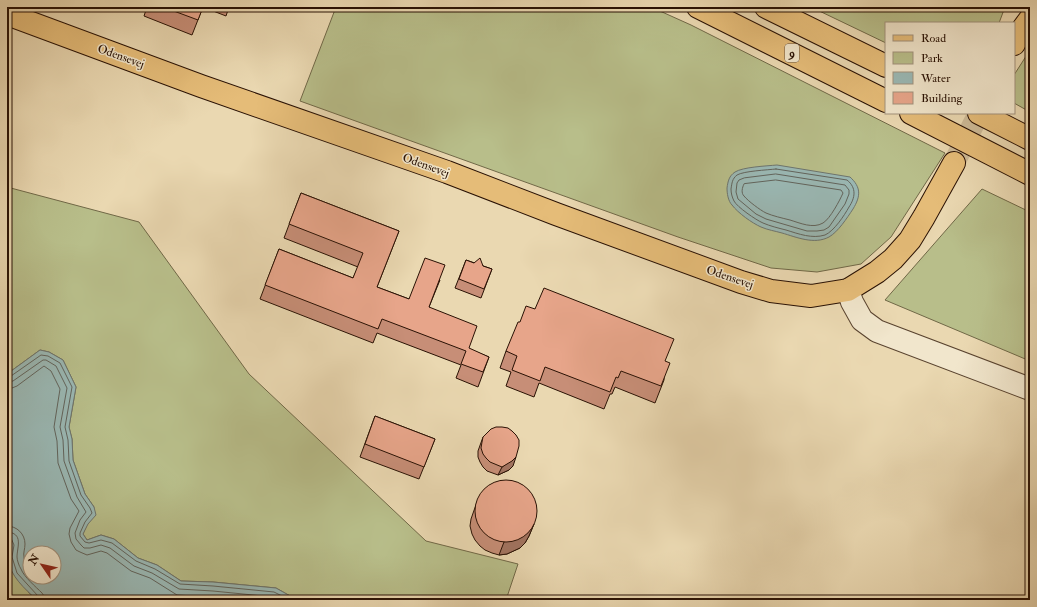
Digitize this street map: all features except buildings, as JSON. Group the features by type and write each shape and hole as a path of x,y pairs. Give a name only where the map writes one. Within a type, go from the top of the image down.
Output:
{"main road":[{"name":"9","path":"698,7 885,100"},
{"path":"766,7 885,66"},
{"path":"1021,32 1028,7"},
{"name":"Odensevej","path":"7,14 201,86 447,172 741,282 771,291 811,296 848,290 877,272 893,259 910,240 954,163"},
{"path":"913,114 1030,174"},
{"path":"981,114 1030,139"}],"street":[{"path":"848,290 852,302 862,320 876,331 1030,389"}],"green space":[{"path":"336,7 651,7 691,25 945,153 891,237 861,264 817,272 771,268 678,237 300,101"},
{"path":"811,7 1005,7 999,22 885,22 885,43"},
{"path":"1030,50 1030,112 1015,104 1015,73"},
{"path":"7,187 139,222 249,374 426,541 518,564 506,600 294,600 292,597 276,588 213,582 181,581 157,565 138,558 114,539 101,535 87,540 83,534 94,507 85,494 73,460 72,439 69,427 76,387 63,360 49,352 40,350 7,374"},
{"path":"982,189 1030,212 1030,361 885,300"},
{"path":"7,537 10,545 8,558 22,581 22,585 24,585 29,593 37,600 7,600"}],"water":[{"path":"777,165 850,177 854,181 859,192 857,200 853,209 832,235 823,239 811,240 766,229 745,218 731,203 728,197 727,188 731,175 739,170"},
{"path":"40,350 49,352 63,360 76,387 69,427 72,439 73,460 85,494 94,507 96,515 88,524 83,534 87,540 101,535 114,539 138,558 157,565 181,581 213,582 276,588 292,597 294,600 37,600 23,587 15,577 9,565 9,546 7,537 7,374"}],"tunnel":[{"path":"954,163 978,114"}]}
